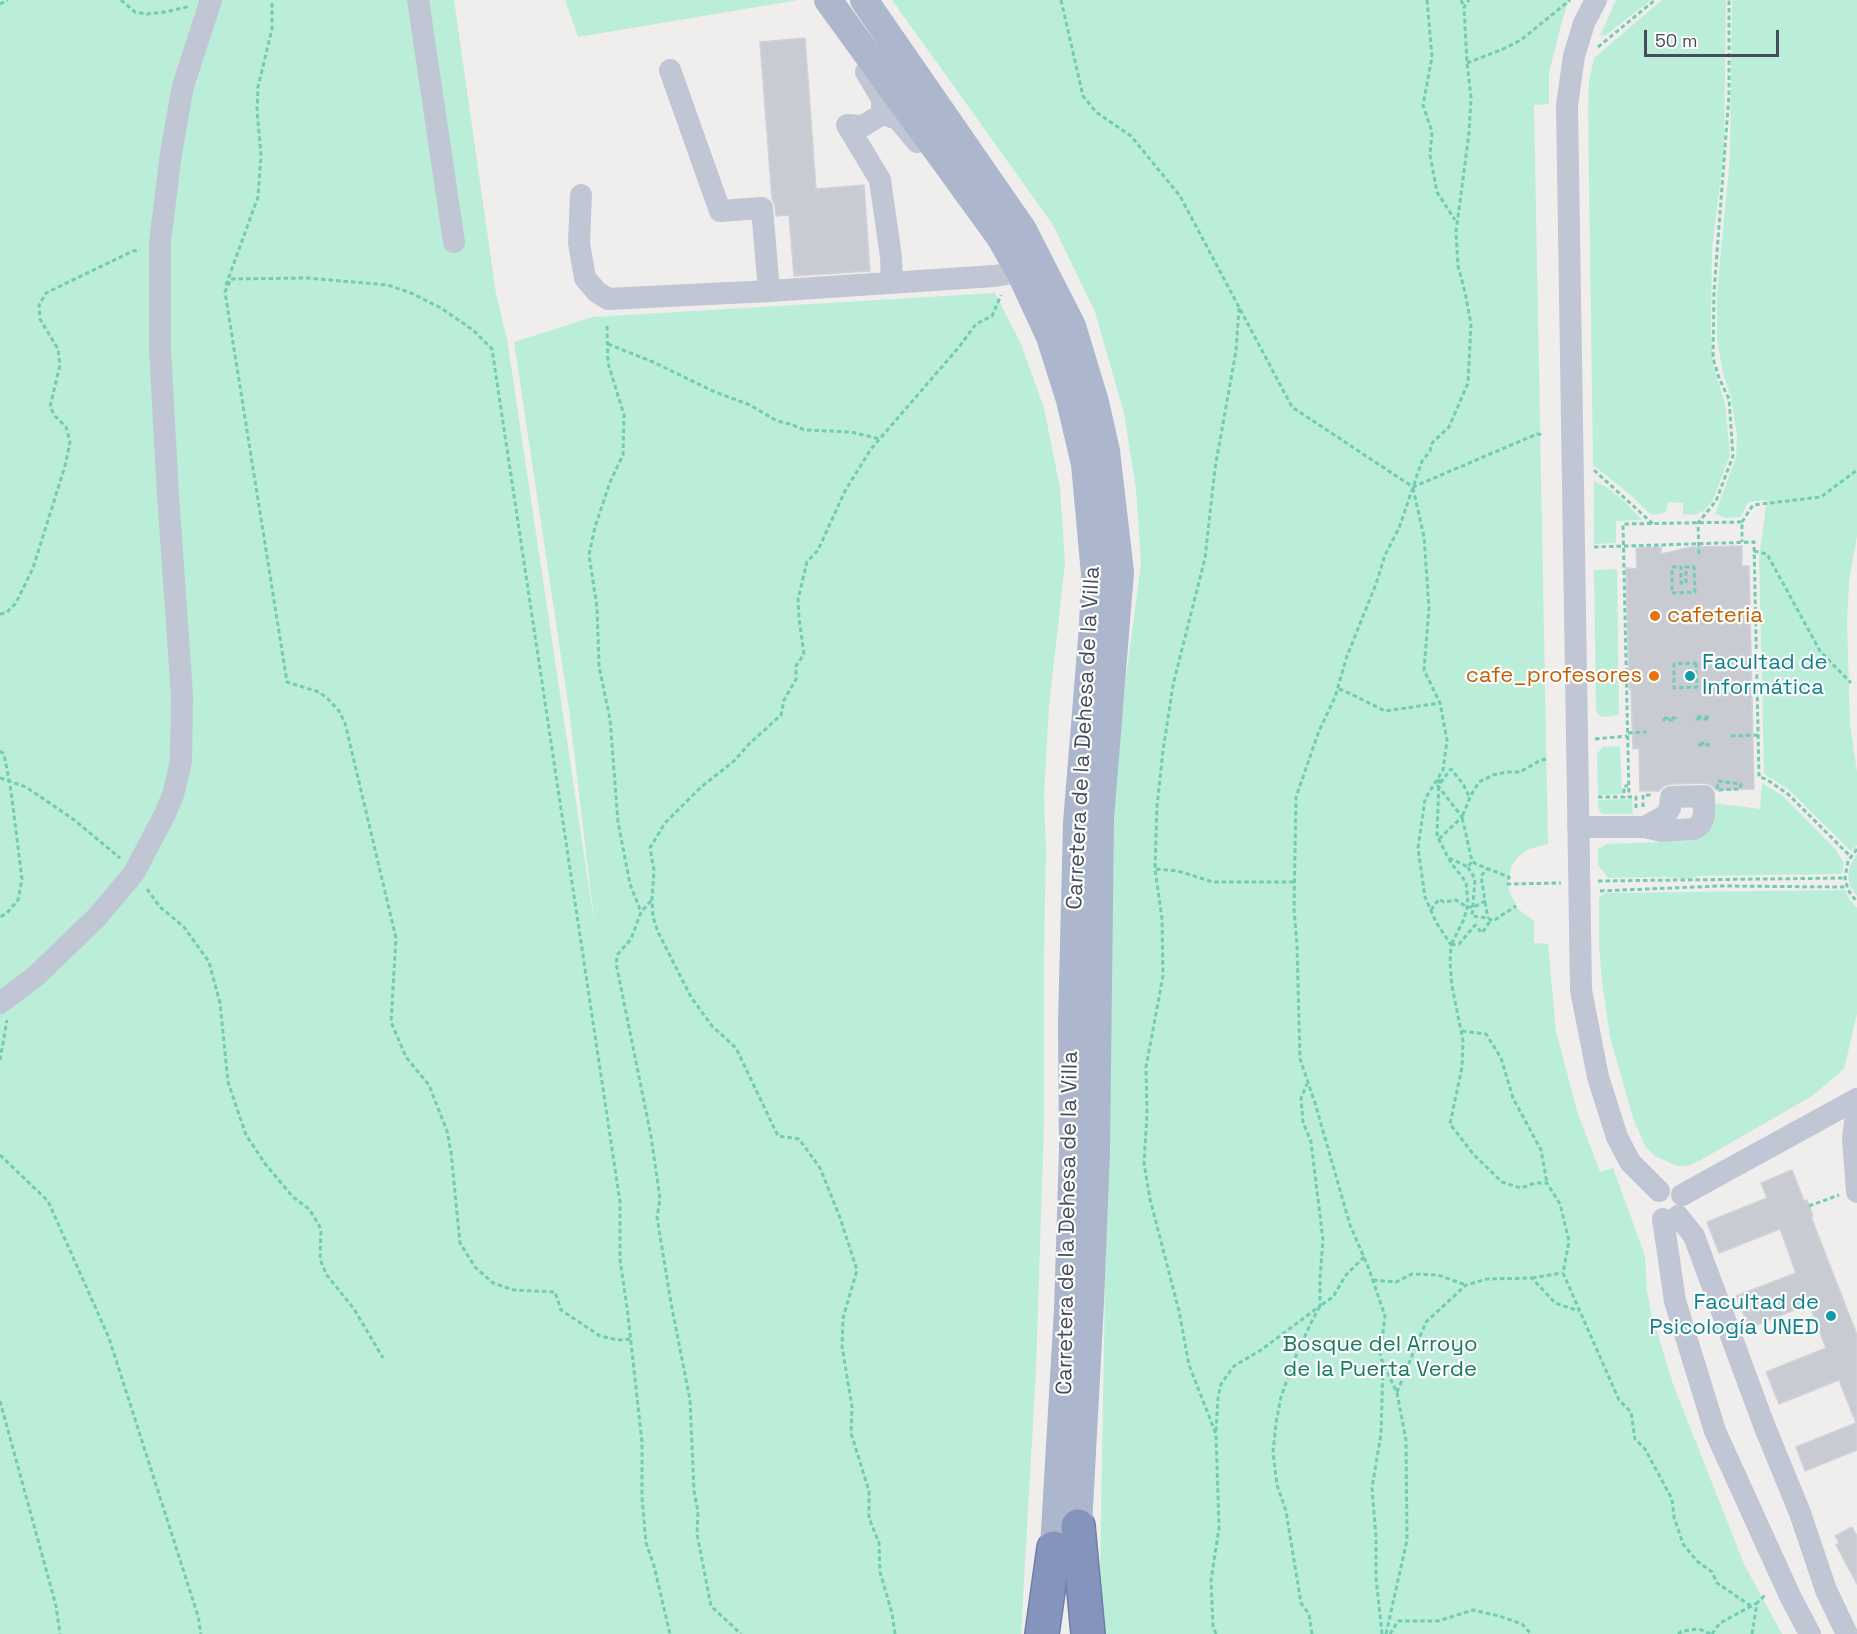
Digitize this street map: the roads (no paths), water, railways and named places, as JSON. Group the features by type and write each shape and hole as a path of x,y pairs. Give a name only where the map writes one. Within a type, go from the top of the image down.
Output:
{"highway":[{"path":"1074,1634 1078,1526"},
{"path":"1078,1526 1088,1634"},
{"path":"1042,1634 1054,1548"},
{"path":"1052,1634 1054,1548"}],"main road":[{"name":"Carretera de la Dehesa de la Villa","path":"826,0 1000,237 1011,281 1050,337 1070,400 1086,464 1095,574 1093,627 1077,824 1072,1024 1072,1185 1068,1309 1054,1548"},
{"name":"Carretera de la Dehesa de la Villa","path":"864,0 1023,230 1072,326 1095,402 1106,451 1120,572 1100,818 1095,1162 1078,1526"}],"street":[{"path":"5,999 36,976 97,917 134,873 173,795 181,761 182,695 160,349 160,248 171,153 183,86 211,0"},
{"path":"418,0 454,242"},
{"path":"826,0 882,99 882,114"},
{"path":"1596,0 1584,23 1574,56 1567,105 1578,827 1588,888 1581,990 1598,1077 1622,1149 1630,1162 1659,1191 1673,1188 1675,1301 1715,1431 1790,1596 1810,1634"},
{"path":"670,70 720,210 762,208 769,291"},
{"path":"892,282 891,257 880,180 847,125 863,126 882,114 898,119 1000,237"},
{"path":"581,195 579,243 585,279 597,292 608,299 994,276 1011,281"},
{"path":"1578,827 1641,818"},
{"path":"1674,1210 1857,1099"},
{"path":"1857,1106 1853,1138 1857,1192"},
{"path":"1674,1210 1694,1236 1764,1425 1800,1513 1826,1590 1847,1634"}],"place":[{"name":"cafeteria","path":"1655,616"},
{"name":"cafe_profesores","path":"1654,676"},
{"name":"Facultad de Informática","path":"1690,676"},
{"name":"Facultad de Psicología UNED","path":"1831,1316"}],"park label":[{"name":"Bosque del Arroyo de la Puerta Verde","path":"1380,1358"}]}
